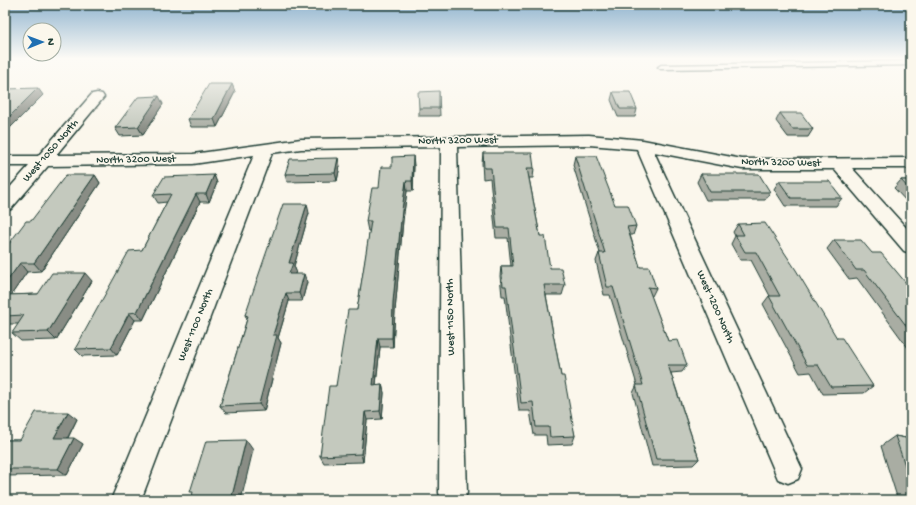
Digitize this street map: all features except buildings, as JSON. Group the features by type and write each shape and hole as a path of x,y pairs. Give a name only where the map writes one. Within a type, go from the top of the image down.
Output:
{"street":[{"name":"West 1050 North","path":"5,204 44,161 98,97"},
{"name":"North 3200 West","path":"5,161 193,159 301,144 589,140 643,146 742,164 911,163"},
{"name":"West 1150 North","path":"449,141 453,493"},
{"name":"West 1200 North","path":"643,146 788,469"},
{"name":"West 1100 North","path":"126,500 265,149"},
{"path":"838,163 911,246"}]}
